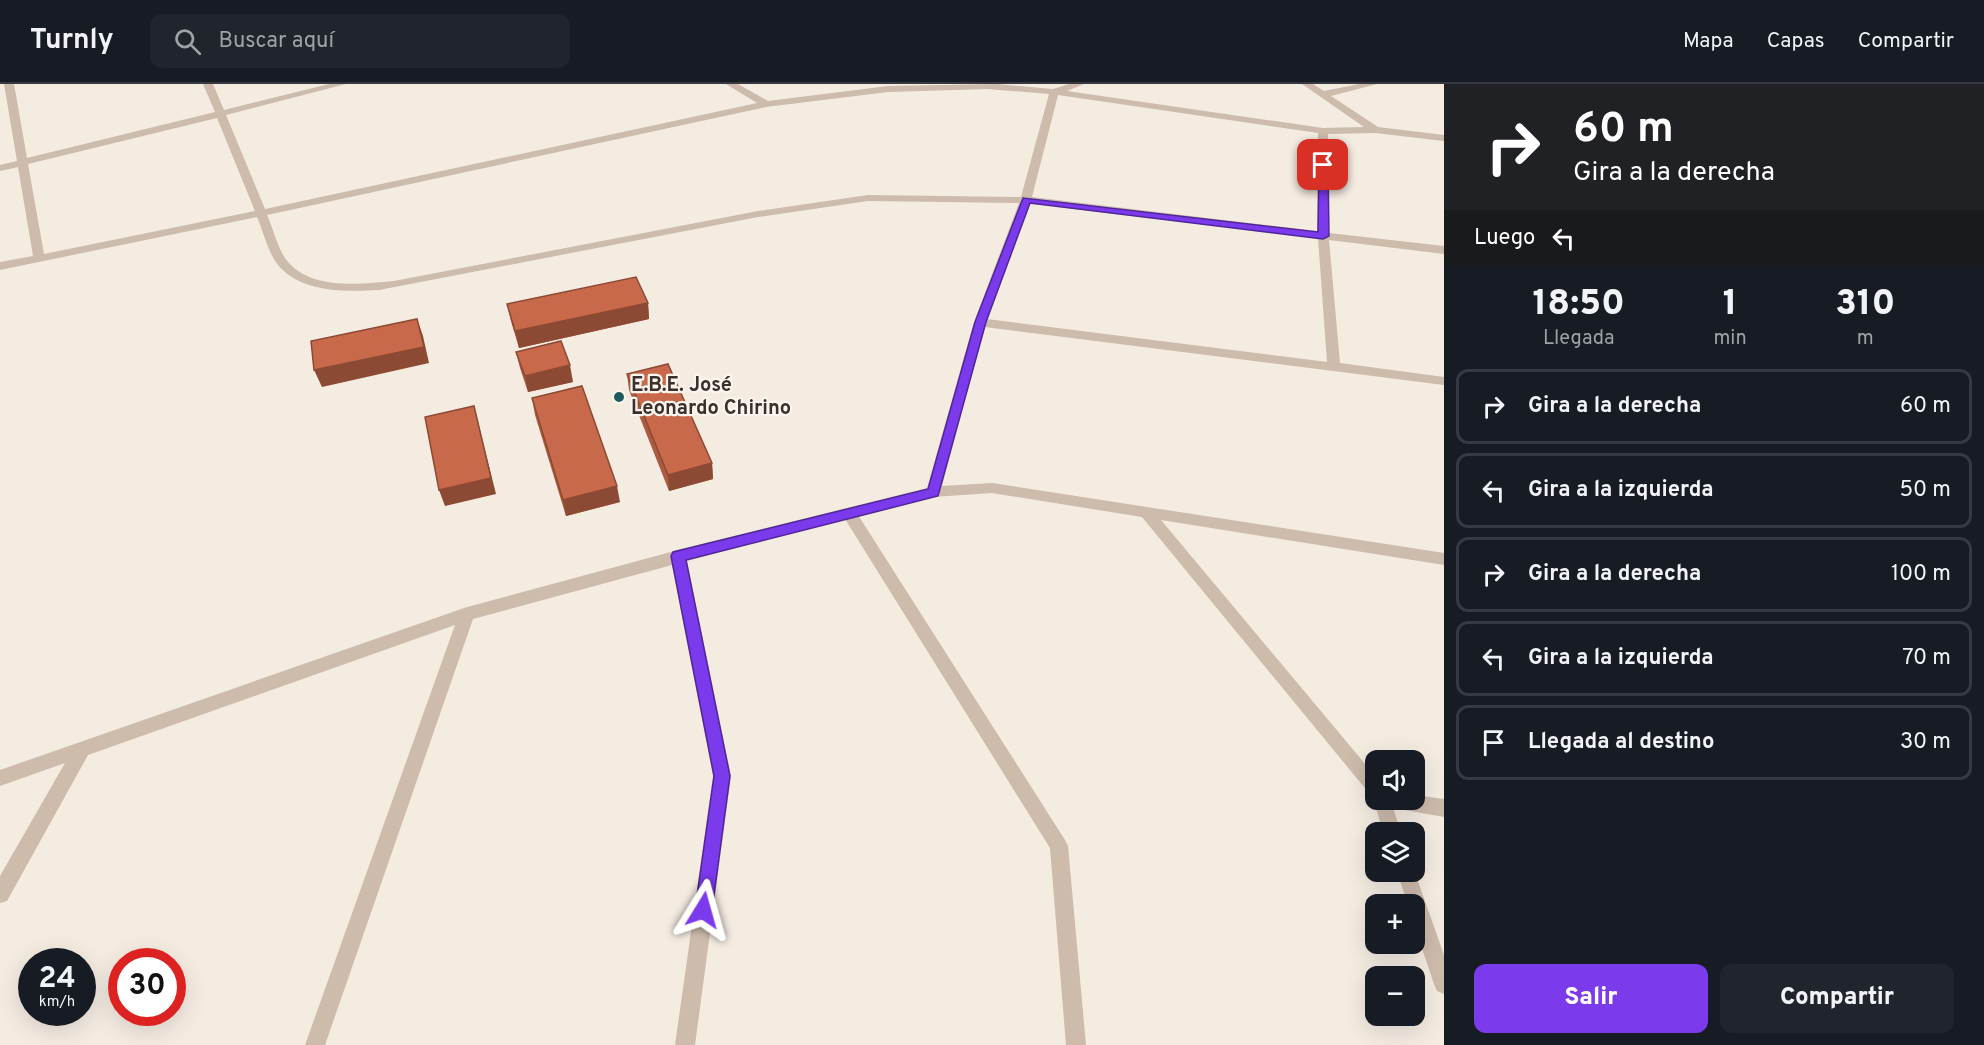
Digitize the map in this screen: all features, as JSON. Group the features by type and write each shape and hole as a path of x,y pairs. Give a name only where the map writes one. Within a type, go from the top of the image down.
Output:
{"street":[{"path":"9,84 39,258"},
{"path":"208,84 280,259 290,271 305,280 349,289 394,285 758,214 868,198 1026,200 1444,250"},
{"path":"0,168 341,84"},
{"path":"731,84 766,104"},
{"path":"1054,92 1079,84"},
{"path":"1307,84 1325,94 1375,130"},
{"path":"1325,94 1371,84"},
{"path":"0,266 262,213 766,104 888,89 987,86 1054,92 1323,131 1375,130 1444,138"},
{"path":"933,492 980,322 1026,200 1054,92"},
{"path":"1323,131 1323,236 1334,367"},
{"path":"980,322 1444,381"},
{"path":"0,778 467,614 678,556 933,492 992,488 1444,559"},
{"path":"1146,512 1365,778"},
{"path":"848,513 1059,846 1076,1045"},
{"path":"678,556 722,776 684,1045"},
{"path":"315,1045 467,614"},
{"path":"0,894 83,748"},
{"path":"1425,805 1444,808"},
{"path":"1409,882 1444,984"}],"building":[{"path":"636,277 648,303 515,331 507,304"},
{"path":"417,319 424,347 314,370 311,341"},
{"path":"561,341 570,365 525,376 516,352"},
{"path":"668,364 712,463 668,475 627,374"},
{"path":"582,386 617,486 563,500 532,398"},
{"path":"474,406 491,478 439,490 425,417"}],"place":[{"name":"E.B.E. José Leonardo Chirino","path":"619,397"}],"route":[{"path":"703,910 722,776 678,556 933,492 980,322 1026,200 1323,236 1323,165"}]}
